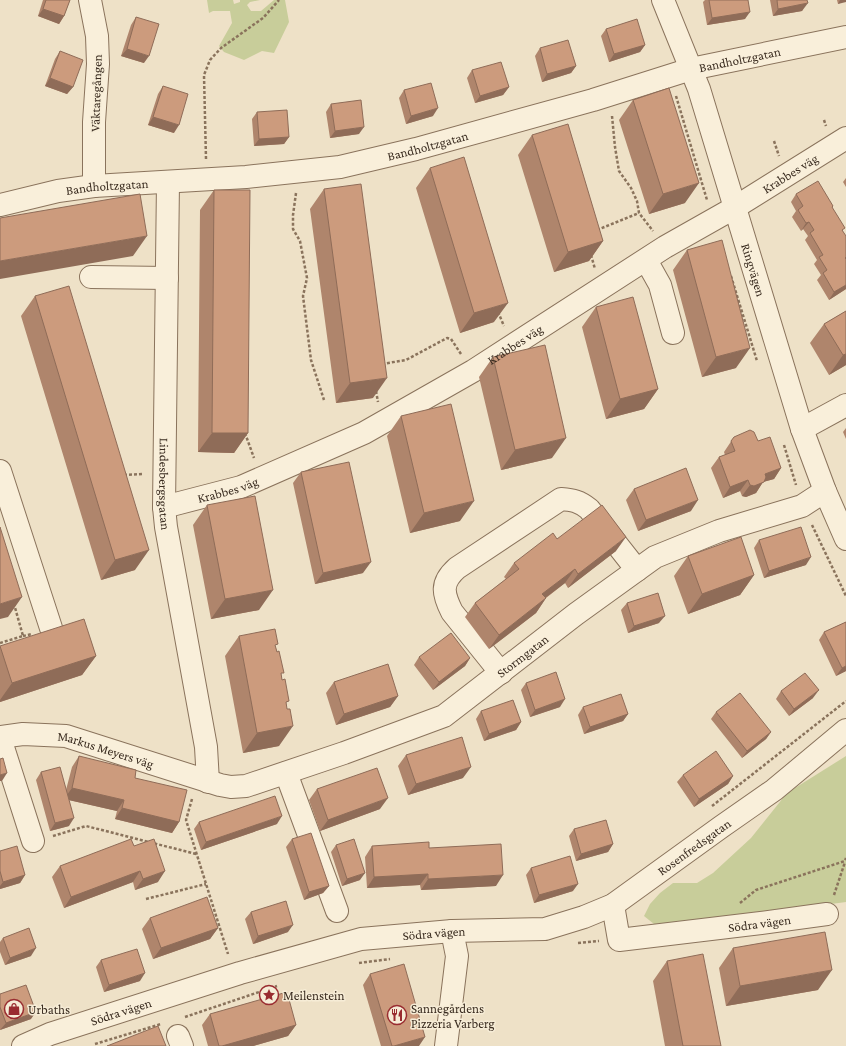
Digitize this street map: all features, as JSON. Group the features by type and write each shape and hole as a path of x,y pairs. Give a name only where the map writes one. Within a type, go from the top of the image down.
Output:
{"street":[{"name":"Väktaregången","path":"90,0 97,36 98,64 94,122 94,186"},
{"name":"Ringvägen","path":"663,0 699,89 802,429 825,491 846,539"},
{"name":"Bandholtzgatan","path":"0,205 58,191 94,186 206,180 340,167 416,150 606,96 691,69 846,37"},
{"name":"Krabbes väg","path":"164,507 241,487 364,433 473,371 665,248 734,208 846,138"},
{"name":"Lindesbergsgatan","path":"168,182 164,507 166,527 206,747 208,782"},
{"path":"646,260 660,285 673,333"},
{"path":"91,277 166,278"},
{"path":"607,285 619,303"},
{"path":"537,330 543,352"},
{"path":"802,429 846,405"},
{"path":"0,471 51,628"},
{"name":"Stormgatan","path":"208,782 231,787 246,786 344,753 444,716 576,614 655,557 719,532 802,506 825,491"},
{"path":"501,673 452,612 446,600 444,590 446,581 450,574 457,568 560,499 581,502 589,509 637,570"},
{"name":"Rosenfredsgatan","path":"774,790 846,730"},
{"name":"Markus Meyers väg","path":"0,738 23,734 66,736 208,782"},
{"path":"0,738 33,841"},
{"name":"Rosenfredsgatan","path":"614,905 721,826 774,790 846,745"},
{"path":"286,773 337,910"},
{"path":"614,905 619,940"},
{"name":"Södra vägen","path":"23,1046 50,1034 234,975 360,939 452,931 545,929 584,917 614,905"},
{"name":"Södra vägen","path":"619,940 827,914"},
{"path":"446,1046 457,956 452,931"}],"path":[{"path":"206,180 204,75 210,60 221,48 263,18 279,0"},
{"path":"606,96 613,121 619,171 631,188 637,202 639,213 665,248"},
{"path":"295,172 297,197 293,215 293,229 300,241 307,278 303,296 311,360 324,400"},
{"path":"592,232 639,213"},
{"path":"590,253 594,267 607,285"},
{"path":"496,306 504,325 515,344"},
{"path":"378,364 389,364 406,360 447,338 451,340 473,371"},
{"path":"375,387 382,422"},
{"path":"244,429 262,478"},
{"path":"121,475 164,475"},
{"path":"0,643 23,636 12,600"},
{"path":"208,782 194,793 186,820 234,975"},
{"path":"33,841 86,826 196,854"},
{"path":"736,907 756,890 845,860"},
{"path":"827,914 845,860"},
{"path":"146,899 206,884"},
{"path":"570,943 619,940"},
{"path":"356,963 395,959"},
{"path":"94,1044 177,1031 281,985"}],"green space":[{"path":"207,0 233,0 234,4 240,2 240,0 260,0 250,2 247,5 251,11 261,11 274,0 285,0 289,22 274,53 262,51 244,60 224,52 219,46 232,23 230,11 213,11 209,13"},
{"path":"846,756 846,902 705,921 654,924 644,916 650,904 660,893 673,883 697,883 713,873 751,838 787,793"}],"building":[{"path":"46,0 70,0 64,16 43,9"},
{"path":"709,0 748,0 750,12 712,18"},
{"path":"777,0 807,0 808,3 778,9"},
{"path":"136,17 159,24 149,56 127,49"},
{"path":"637,19 645,45 614,54 606,29"},
{"path":"568,40 576,66 547,74 540,48"},
{"path":"60,51 83,60 73,87 50,78"},
{"path":"501,62 509,87 480,96 472,70"},
{"path":"431,83 438,108 411,116 404,90"},
{"path":"163,86 188,94 179,125 153,117"},
{"path":"669,88 699,183 663,194 633,100"},
{"path":"361,100 364,127 335,131 331,104"},
{"path":"287,110 289,137 259,139 257,112"},
{"path":"568,124 603,241 568,252 532,135"},
{"path":"464,157 508,303 474,313 430,168"},
{"path":"818,181 845,228 842,230 846,236 846,285 834,292 823,273 827,270 819,257 823,255 810,233 814,230 809,222 806,223 798,210 803,206 796,194"},
{"path":"361,184 387,378 350,383 324,189"},
{"path":"214,190 250,190 248,433 212,433"},
{"path":"140,194 147,236 0,261 0,218"},
{"path":"722,240 750,348 716,357 687,250"},
{"path":"69,286 149,550 115,560 35,296"},
{"path":"633,297 658,389 620,399 596,307"},
{"path":"846,311 846,354 843,355 824,324"},
{"path":"545,345 566,438 515,450 493,357"},
{"path":"451,404 474,501 424,513 401,416"},
{"path":"750,430 754,432 758,441 770,437 781,468 765,474 766,477 764,482 754,486 750,485 748,480 730,487 719,457 735,451 731,441 734,437"},
{"path":"349,462 371,562 323,573 301,472"},
{"path":"686,468 698,500 646,520 634,489"},
{"path":"255,496 273,590 225,599 207,505"},
{"path":"602,505 626,537 578,574 575,569 542,594 546,598 499,635 475,603 519,569 514,563 553,533 557,539"},
{"path":"0,527 22,597 0,604"},
{"path":"801,527 811,557 769,571 759,540"},
{"path":"741,537 754,575 702,594 688,556"},
{"path":"658,593 665,616 634,626 627,603"},
{"path":"84,619 96,656 12,683 0,646"},
{"path":"846,622 846,666 842,668 824,632"},
{"path":"275,629 278,644 275,645 277,652 279,651 284,673 281,673 282,680 285,679 289,701 286,702 287,709 290,709 293,726 257,733 239,636"},
{"path":"451,633 470,658 439,682 419,657"},
{"path":"388,664 398,696 344,714 334,682"},
{"path":"556,672 565,699 535,710 526,683"},
{"path":"805,673 819,690 794,709 781,691"},
{"path":"740,693 771,732 747,751 716,712"},
{"path":"621,694 628,714 590,727 583,707"},
{"path":"513,700 521,722 489,734 481,711"},
{"path":"462,737 471,767 416,784 406,755"},
{"path":"716,751 733,776 699,799 683,775"},
{"path":"79,756 136,770 135,778 187,790 179,822 122,808 124,800 72,788"},
{"path":"3,758 7,773 0,775 0,759"},
{"path":"60,767 74,818 55,823 41,772"},
{"path":"377,768 388,798 328,820 317,789"},
{"path":"275,796 282,816 206,842 199,822"},
{"path":"606,820 613,844 581,854 574,829"},
{"path":"311,833 329,886 309,892 292,839"},
{"path":"131,839 134,846 154,839 165,871 143,879 140,871 71,897 60,866"},
{"path":"354,839 365,873 347,879 336,845"},
{"path":"429,842 429,848 501,844 503,875 428,879 428,874 374,877 372,846"},
{"path":"17,846 25,875 3,882 0,871 0,851"},
{"path":"570,856 578,884 539,895 531,868"},
{"path":"207,897 218,928 161,948 150,918"},
{"path":"286,901 293,925 258,936 251,912"},
{"path":"29,928 36,948 10,958 3,938"},
{"path":"825,932 832,970 740,986 733,948"},
{"path":"137,949 145,973 109,985 101,960"},
{"path":"703,954 721,1046 683,1046 667,961"},
{"path":"404,964 425,1037 392,1046 370,974"},
{"name":"Urbaths","path":"26,985 36,1012 6,1023 0,1007 0,994"},
{"path":"287,992 296,1025 219,1046 210,1014"},
{"path":"158,1026 166,1046 107,1046"}],"place":[{"name":"Meilenstein","path":"269,995"},
{"name":"Urbaths","path":"14,1009"},
{"name":"Sannegårdens Pizzeria Varberg","path":"397,1015"}]}
